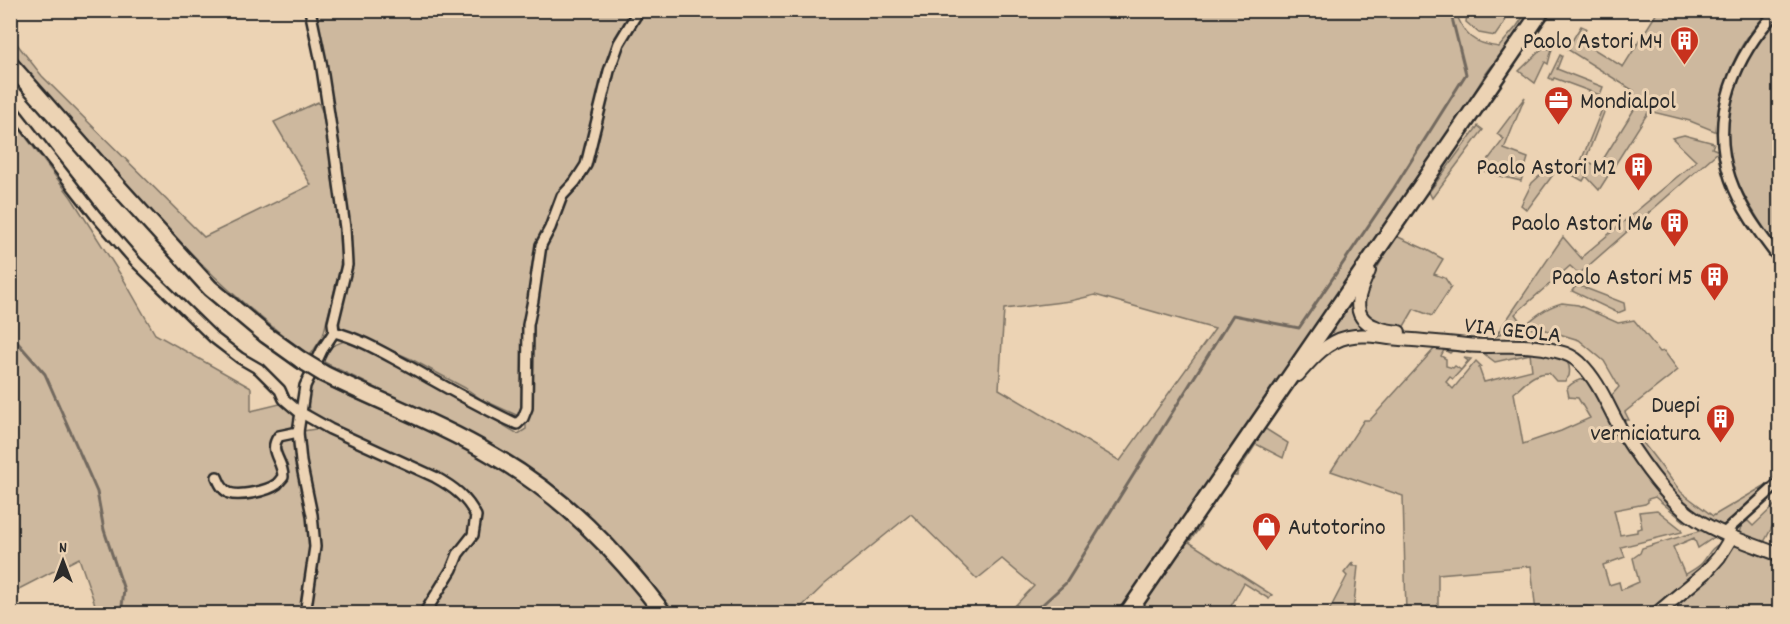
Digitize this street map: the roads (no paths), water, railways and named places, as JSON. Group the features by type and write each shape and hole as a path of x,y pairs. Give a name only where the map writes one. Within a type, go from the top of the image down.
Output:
{"main road":[{"path":"1127,614 1542,10"},
{"path":"10,64 210,288 266,335 324,374 450,432 495,456 537,484 575,514 606,544 637,578 664,614"}],"street":[{"path":"305,614 315,547 298,432 305,386 322,350 334,332 333,322 347,265 345,228 328,108 310,10"},
{"path":"334,332 371,346 492,413 517,424 523,418 527,408 528,325 541,245 562,196 576,182 586,165 609,71 620,43 639,10"},
{"path":"1778,10 1753,39 1732,81 1727,98 1723,137 1730,177 1738,196 1757,230 1779,260"},
{"path":"10,106 96,216 137,263 214,338 259,369 280,390 284,399 330,429 450,485 463,495 476,516 473,535 458,554 452,569 424,614"},
{"name":"VIA GEOLA","path":"1380,248 1357,299 1361,316 1367,323 1376,327 1441,342"},
{"name":"VIA GEOLA","path":"1269,407 1328,345 1361,335 1467,345 1542,348 1556,351 1580,363 1594,380 1623,433 1675,501 1695,518 1728,535 1779,555"},
{"path":"218,477 222,488 230,493 242,495 277,484 283,477 283,467 274,452 275,441 279,436 298,432"},
{"path":"1656,614 1705,573 1719,557 1728,535 1779,482"}],"waterway":[{"path":"1032,614 1066,583 1233,315 1299,328 1394,188 1466,74 1450,10"},
{"path":"10,334 45,374 97,492 104,530 124,590 121,614"}],"place":[{"name":"Paolo Astori M4","path":"1684,66"},
{"name":"Mondialpol","path":"1559,126"},
{"name":"Paolo Astori M2","path":"1638,192"},
{"name":"Paolo Astori M6","path":"1674,248"},
{"name":"Paolo Astori M5","path":"1714,302"},
{"name":"Duepi verniciatura","path":"1721,444"},
{"name":"Autotorino","path":"1267,552"}]}
